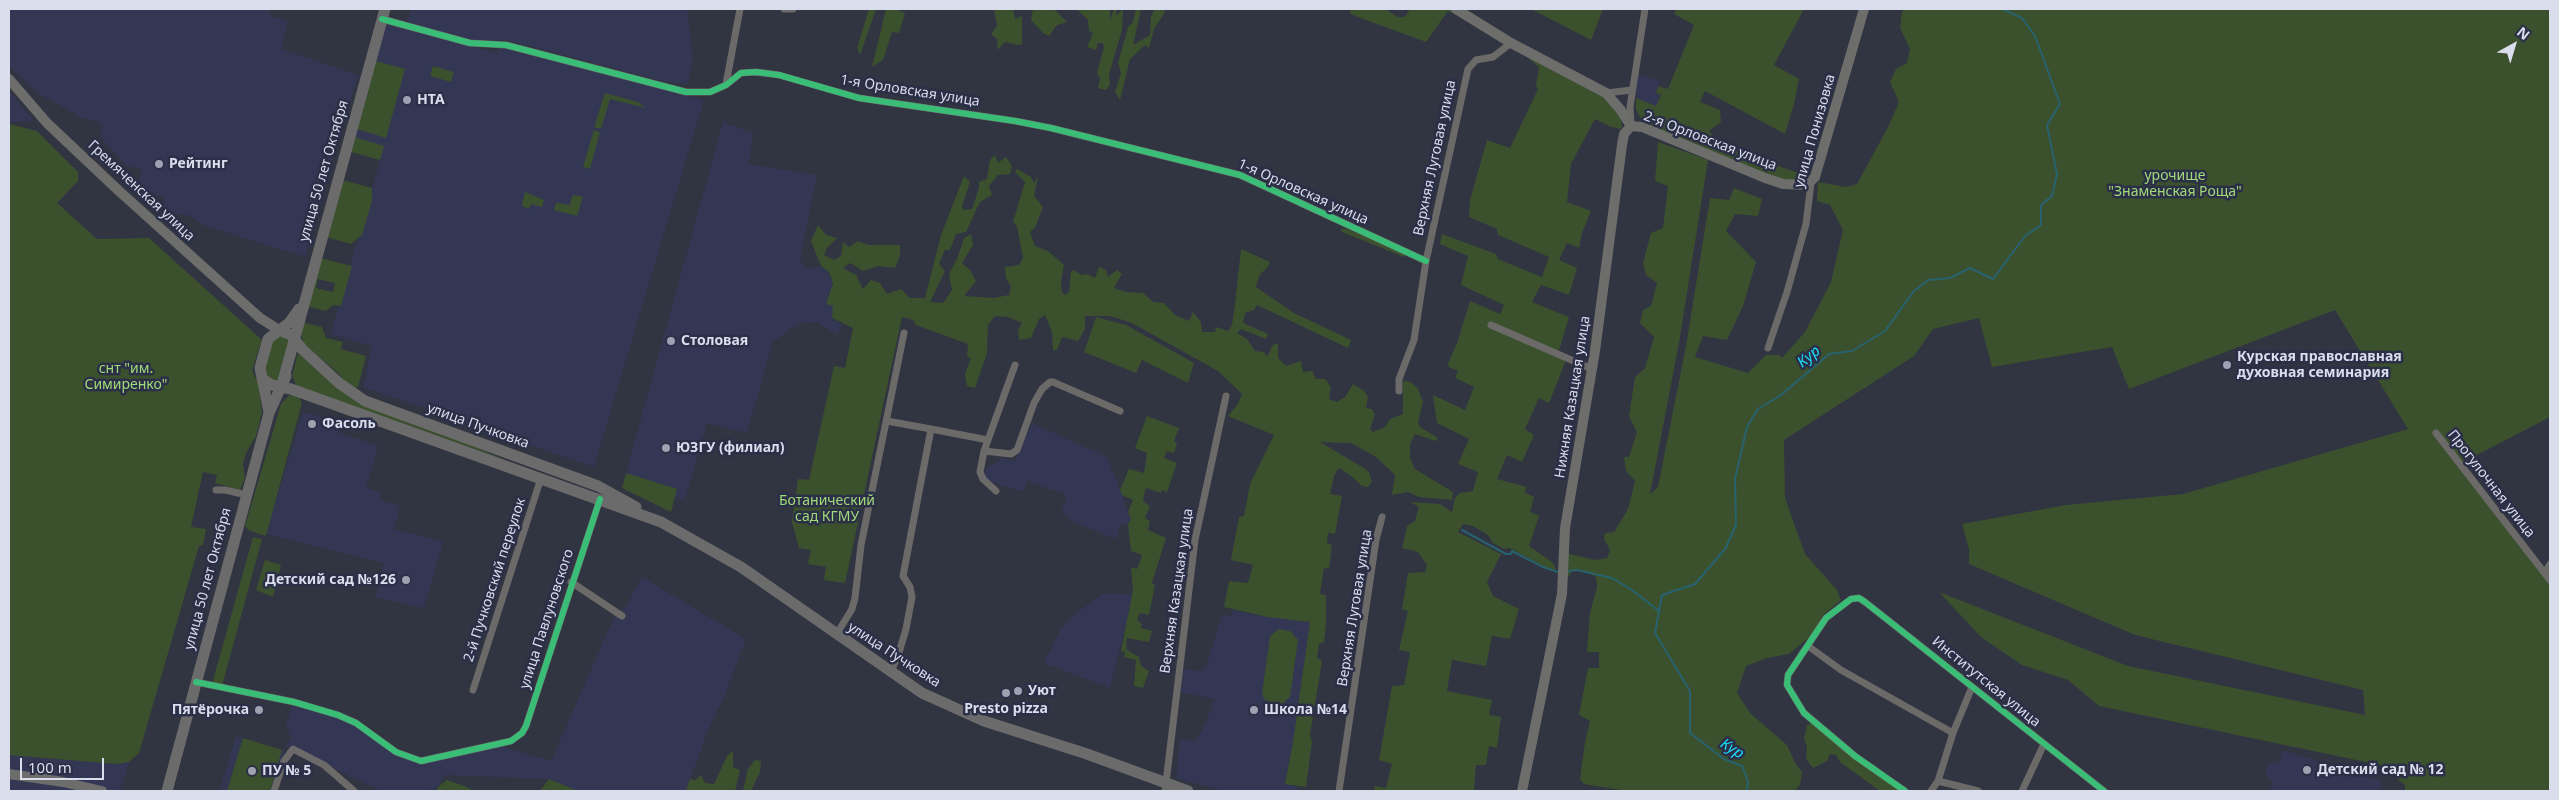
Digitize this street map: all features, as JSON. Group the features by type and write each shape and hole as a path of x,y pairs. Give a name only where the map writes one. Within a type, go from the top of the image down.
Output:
{"main road":[{"name":"2-я Орловская улица","path":"1456,9 1511,43 1606,93 1631,126 1642,127 1783,184 1801,186 1812,182"},
{"name":"улица Понизовка","path":"1812,182 1864,9"},
{"name":"улица 50 лет Октября","path":"167,791 269,413 295,342 304,297 384,14"},
{"name":"Гремяченская улица","path":"9,79 48,123 100,172 260,318 279,330"},
{"name":"Нижняя Казацкая улица","path":"1522,791 1562,594 1565,528 1592,369 1622,145 1624,134 1631,126"},
{"path":"268,339 294,317 304,297"},
{"path":"260,318 266,328 268,339 260,368 269,413"},
{"name":"улица Пучковка","path":"279,330 288,333 295,342 339,383 365,401 513,455 661,522 741,567 890,673 922,693 967,714 1087,754 1166,788 1188,791"},
{"name":"улица Пучковка","path":"262,379 280,383 509,467 605,498"},
{"path":"509,467 513,455"},
{"path":"9,774 64,782 102,791"}],"street":[{"path":"726,84 740,9"},
{"path":"784,9 793,9"},
{"name":"Нижняя Казацкая улица","path":"1631,126 1632,90 1645,9"},
{"name":"1-я Орловская улица","path":"384,14 470,43 506,45 686,92 710,92 726,84 741,73 748,71 779,75 859,98 1015,120 1240,175 1426,261"},
{"name":"Верхняя Луговая улица","path":"1398,391 1399,379 1414,340 1426,261 1468,69 1476,60 1493,57 1511,43"},
{"path":"1606,93 1632,90"},
{"name":"улица Понизовка","path":"1768,348 1787,292 1806,224 1812,182"},
{"path":"1491,325 1592,369"},
{"path":"836,635 852,608 855,598 861,545 904,333"},
{"path":"996,491 981,476 984,451 1016,364"},
{"path":"984,451 1011,454 1017,450 1034,403 1042,389 1050,382 1120,411"},
{"name":"Верхняя Казацкая улица","path":"1166,788 1176,684 1196,540 1226,396"},
{"path":"887,421 988,440"},
{"path":"890,673 898,656 906,629 912,597 910,587 904,576 931,429"},
{"name":"Прогулочная улица","path":"2436,433 2550,580"},
{"name":"2-й Пучковский переулок","path":"473,690 541,478"},
{"path":"216,490 247,495"},
{"name":"улица Павлуновского","path":"196,682 294,702 338,715 364,728 396,752 421,761 511,741 522,733 526,726 558,630 571,582 605,498"},
{"name":"Верхняя Луговая улица","path":"1339,791 1376,540 1382,517"},
{"path":"2545,573 2550,564"},
{"path":"571,582 622,616"},
{"name":"Институтская улица","path":"1808,646 1826,618 1851,598 1859,598 2104,791"},
{"path":"1905,791 1855,756 1804,713 1787,685 1788,675 1808,646 1841,670 1953,733"},
{"path":"1931,791 1938,781 1953,733 1972,687"},
{"path":"2022,791 2044,744"},
{"path":"274,791 284,761 293,749 324,765 354,791"},
{"path":"1938,781 1978,791"}],"shaded area":[{"path":"9,9 271,9 269,15 288,21 281,49 358,75 305,257 203,225 188,214 187,216 162,210 165,198 137,189 142,170 125,165 100,136 103,124 81,117 39,94 9,66"},
{"path":"411,9 687,9 693,60 688,84 666,82 506,40 478,41 407,23"},
{"path":"387,23 497,53 499,46 704,100 594,467 363,387 372,346 331,334 380,160 351,152"},
{"path":"1637,75 1660,81 1656,93 1661,94 1653,115 1636,109"},
{"path":"9,91 34,121 9,122"},
{"path":"723,122 753,133 749,164 817,175 800,261 805,269 821,266 829,272 833,288 827,296 833,306 832,318 843,325 837,335 816,322 802,323 793,327 773,342 747,433 707,423 685,500 624,480"},
{"path":"303,412 341,422 338,432 378,446 366,487 382,494 380,500 400,506 394,529 443,542 424,608 375,597 384,563 266,534"},
{"path":"1032,423 1107,457 1131,519 1128,524 1120,526 1116,539 1070,521 1070,517 1061,513 1067,496 1064,494 1027,481 1023,492 983,479 986,469 1002,458 1015,461"},
{"path":"642,577 746,639 724,697 706,735 686,791 578,791 549,779 444,775 439,786 430,791 381,791 286,746 291,738 286,726 292,704 338,717 422,763 500,746 551,761 615,615 625,608"},
{"path":"1102,594 1132,595 1110,688 1044,663 1060,630 1071,617"},
{"name":"Школа №14","path":"1232,610 1267,617 1310,622 1293,742 1285,783 1298,787 1297,791 1224,791 1176,778 1180,739 1196,741 1207,720 1214,699 1181,692 1183,669 1199,671 1206,668 1222,615 1231,616"},
{"name":"ПУ № 5","path":"236,736 285,751 273,791 219,791"},
{"name":"Детский сад № 12","path":"2283,750 2381,781 2381,790 2270,791 2272,781 2265,775 2270,762 2278,764"},
{"path":"9,755 117,764 129,762 120,791 9,791"}],"green space":[{"path":"869,9 876,9 860,55 857,48"},
{"path":"886,9 894,9 905,13 899,33 892,32 883,60 872,67"},
{"path":"994,9 1013,9 1015,19 1022,16 1022,44 1005,42 998,50 997,39 991,34 997,26"},
{"path":"1033,9 1054,9 1067,22 1057,25 1049,36 1043,33 1031,20"},
{"path":"1077,9 1110,9 1110,20 1114,9 1117,9 1116,16 1123,9 1122,30 1109,74 1110,85 1106,90 1098,88 1100,78 1097,73 1104,47 1103,43 1098,43 1096,50 1087,47 1093,33 1089,31 1088,20"},
{"path":"1136,9 1141,9 1133,45 1150,35 1151,16 1155,9 1164,9 1165,12 1154,29 1149,48 1145,45 1130,59 1120,100 1115,92 1121,73 1118,63 1128,27 1133,22"},
{"path":"1351,9 1385,9 1398,17 1405,17 1410,9 1452,9 1475,24 1448,11 1426,42 1350,14"},
{"path":"1531,9 1603,9 1591,40"},
{"path":"1676,9 1804,9 1774,65 1799,79 1785,134 1705,91 1700,102 1720,110 1721,122 1709,131 1720,143 1757,159 1811,177 1807,182 1782,181 1644,125 1636,109 1636,98 1656,106 1661,95 1656,93 1658,86 1668,89 1694,25 1674,14"},
{"name":"урочище \"Знаменская Роща\"","path":"1908,9 2550,9 2550,417 2477,455 2465,468 2550,575 2550,791 2405,791 2405,785 2380,765 2099,706 2068,680 2022,665 1981,637 1939,592 2128,666 2365,715 2363,690 2135,635 1969,564 1969,549 1962,524 2066,505 2183,494 2408,429 2335,310 2129,389 2112,347 1992,367 1979,318 1933,329 1914,356 1784,440 1785,498 1805,554 1837,590 1841,600 1823,615 1812,635 1789,654 1767,658 1746,666 1737,693 1751,714 1787,745 1795,763 1802,772 1800,785 1794,791 1628,791 1584,784 1580,779 1590,721 1579,715 1588,668 1599,668 1599,652 1587,652 1590,613 1597,587 1596,577 1589,573 1573,570 1568,577 1565,577 1566,553 1595,560 1607,558 1610,550 1604,539 1605,533 1614,532 1628,509 1635,481 1626,471 1624,457 1629,457 1637,432 1629,416 1635,377 1645,368 1654,337 1640,323 1643,310 1651,306 1657,283 1646,275 1643,263 1651,233 1663,228 1668,186 1655,181 1658,142 1708,160 1679,343 1650,494 1658,487 1686,346 1710,198 1729,200 1734,188 1762,199 1758,216 1735,214 1726,231 1756,262 1743,306 1727,340 1703,336 1695,357 1748,373 1766,355 1779,355 1782,358 1805,332 1831,282 1843,230 1830,205 1817,201 1818,182 1846,187 1857,184 1888,127 1899,102 1890,82 1896,69 1907,63 1910,49 1900,28 1902,11"},
{"path":"1528,58 1533,58 1605,98 1621,113 1622,128 1609,126 1595,119 1571,164 1567,202 1591,211 1582,233 1579,248 1567,243 1559,260 1577,268 1569,295 1541,285 1532,302 1569,317 1557,357 1566,360 1549,403 1539,398 1525,429 1534,435 1522,462 1507,455 1497,479 1527,487 1524,492 1534,497 1530,512 1539,516 1529,546 1552,562 1556,569 1547,568 1510,548 1504,549 1493,543 1488,535 1473,526 1463,524 1458,532 1501,554 1487,582 1493,596 1519,609 1510,639 1492,636 1486,666 1452,660 1447,691 1492,700 1489,715 1501,717 1497,748 1489,746 1486,765 1476,765 1474,791 1374,791 1375,786 1386,788 1392,764 1379,760 1392,686 1404,685 1410,652 1399,650 1408,611 1402,609 1408,573 1425,572 1427,565 1418,552 1402,548 1407,526 1415,521 1419,507 1410,502 1440,504 1452,512 1455,498 1460,493 1473,491 1478,472 1458,464 1469,439 1437,423 1433,395 1465,410 1474,387 1455,378 1458,371 1447,366 1457,343 1470,301 1500,314 1504,305 1461,285 1468,256 1440,244 1442,234 1496,254 1498,259 1542,277 1549,257 1498,235 1497,229 1469,217 1470,200 1487,140 1510,148 1538,89 1536,86 1539,67"},
{"path":"376,61 405,69 386,138 357,129"},
{"path":"433,66 454,72 451,82 430,76"},
{"path":"605,93 638,102 646,108 610,99 601,129 594,127"},
{"name":"снт \"им. Симиренко\"","path":"9,124 37,131 78,172 78,181 57,203 97,239 149,238 262,340 252,370 258,383 262,412 256,436 246,453 243,464 245,478 240,490 215,483 217,475 203,472 191,527 206,529 203,545 199,546 139,753 129,762 117,764 9,755"},
{"path":"594,130 600,132 590,169 583,167"},
{"path":"355,137 384,146 380,160 351,152"},
{"name":"Ботанический сад КГМУ","path":"995,155 998,163 1006,157 1012,166 1010,174 998,175 989,186 992,195 980,202 966,232 956,234 950,250 945,250 939,264 945,271 930,302 943,303 952,290 949,274 957,259 964,238 971,234 973,245 962,263 970,270 976,281 964,296 993,298 1009,295 1011,287 1006,278 1005,267 1019,265 1023,258 1017,226 1013,222 1025,182 1015,172 1017,169 1031,177 1034,183 1038,176 1034,196 1043,207 1035,228 1030,232 1035,246 1048,251 1064,265 1061,282 1062,292 1065,295 1069,292 1071,271 1074,270 1081,275 1087,274 1095,278 1099,267 1106,270 1108,277 1117,270 1122,274 1114,288 1126,292 1143,293 1153,302 1164,303 1175,315 1189,321 1193,312 1201,322 1202,332 1215,332 1216,327 1228,331 1232,325 1241,249 1270,262 1267,268 1260,274 1256,287 1294,313 1351,340 1348,348 1257,305 1254,310 1245,313 1243,323 1268,334 1266,339 1241,329 1237,333 1247,339 1255,351 1264,352 1267,357 1273,345 1278,343 1278,358 1286,366 1301,361 1303,372 1312,371 1316,379 1325,379 1331,387 1329,399 1337,402 1345,397 1353,384 1364,391 1368,397 1366,408 1372,409 1375,414 1370,429 1373,432 1385,427 1390,419 1403,414 1403,381 1411,382 1418,389 1423,402 1418,422 1420,427 1438,438 1435,441 1415,434 1410,444 1410,458 1415,469 1453,492 1452,500 1419,497 1408,492 1392,495 1395,475 1376,457 1351,443 1320,442 1364,468 1369,472 1372,482 1368,487 1362,486 1339,468 1334,476 1330,494 1342,496 1335,534 1328,533 1327,543 1332,545 1329,568 1324,568 1320,594 1326,595 1326,624 1324,642 1319,644 1317,658 1322,661 1310,735 1312,741 1306,787 1285,784 1293,742 1310,622 1267,617 1224,607 1229,581 1248,583 1253,565 1231,560 1239,517 1244,516 1250,484 1274,435 1228,416 1238,404 1242,394 1218,371 1132,323 1110,316 1085,316 1085,329 1078,341 1062,337 1057,350 1053,350 1052,332 1045,315 1039,319 1031,338 1019,340 1018,330 1022,323 1008,317 995,316 988,325 987,353 975,388 967,386 965,374 971,358 967,357 968,344 916,325 913,320 902,317 845,583 824,580 826,567 808,564 811,550 799,548 792,522 798,479 809,480 834,366 845,368 853,328 832,318 833,306 826,304 833,283 829,272 821,266 811,241 818,225 826,235 837,238 827,248 824,255 834,260 841,256 843,242 849,247 858,241 869,245 900,245 900,256 895,268 879,266 863,271 850,263 843,268 856,275 863,289 871,280 880,283 887,294 901,289 910,298 925,298 941,235 964,176 970,182 962,206 964,210 972,209 979,188 979,182 987,179 990,160"},
{"path":"342,180 372,188 372,201 362,235 351,244 326,237"},
{"path":"525,192 544,200 542,207 531,204 529,209 522,206"},
{"path":"572,196 583,197 577,216 554,210 556,203 570,205"},
{"path":"1341,229 1347,229 1406,254 1404,257 1342,232"},
{"path":"320,258 352,266 341,306 333,305 326,311 306,306","holes":["318,279 335,283 333,292 316,288"]},
{"path":"1096,317 1126,325 1194,363 1188,383 1142,360 1136,373 1084,352"},
{"path":"302,322 322,327 326,338 343,342 341,349 366,356 358,387 353,389 339,374 304,344 300,330"},
{"path":"285,336 290,342 280,379 275,381 263,373 272,341 275,337"},
{"path":"298,353 344,391 506,460 297,386 292,376"},
{"path":"289,395 299,397 302,403 266,536 250,531 245,526 281,404"},
{"path":"1147,416 1179,428 1174,441 1177,444 1174,453 1167,451 1164,458 1177,463 1167,492 1162,490 1161,493 1146,488 1143,499 1150,506 1145,518 1150,521 1148,530 1166,538 1152,583 1155,585 1149,615 1140,613 1137,620 1142,624 1141,628 1152,631 1149,642 1127,638 1126,644 1127,650 1139,657 1141,666 1149,671 1143,688 1134,686 1136,660 1124,657 1125,652 1121,651 1133,590 1131,567 1137,569 1142,555 1131,551 1128,524 1131,519 1128,512 1133,500 1122,495 1120,490 1129,469 1144,473 1147,453 1135,448"},
{"path":"626,473 677,489 671,512 622,488"},
{"path":"253,537 262,539 222,686 212,684"},
{"path":"265,560 281,565 273,597 256,590"},
{"path":"1279,629 1290,631 1298,640 1290,697 1282,704 1276,705 1264,699 1262,693 1270,636"},
{"path":"1811,723 1902,791 1880,791 1840,762 1836,755 1830,754 1827,761 1813,768 1806,759 1807,747 1804,739 1807,725"},
{"name":"ПУ № 5","path":"243,738 282,750 270,791 227,791"},
{"path":"733,751 733,767 740,770 735,791 686,791 690,779 695,780 701,775 705,783 714,784 727,756"},
{"path":"755,760 761,761 760,772 751,791 743,791 748,769"},
{"path":"549,779 578,791 540,791"},
{"path":"447,780 467,787 473,791 436,791"}],"waterway":[{"name":"Кур","path":"1747,791 1748,781 1742,766 1724,759 1690,733 1690,691 1655,633 1662,595 1695,584 1725,549 1736,525 1735,479 1747,427 1758,409 1781,395 1829,354 1852,351 1885,331 1913,292 1928,280 1950,278 1970,268 1993,279 2025,236 2041,225 2041,205 2052,196 2057,174 2047,125 2060,104 2035,36 2022,18 2002,9"},
{"path":"1462,530 1506,554 1511,554 1512,551 1543,567 1558,572"},
{"path":"1567,571 1577,570 1612,578 1632,590 1659,611"}],"cycle path":[{"path":"382,19 470,43 506,45 686,92 710,92 726,85 741,73 756,72 779,75 859,98 1051,128 1240,175 1426,261"},
{"path":"196,682 294,702 338,715 356,723 396,752 421,761 511,741 522,733 526,726 600,499"},
{"path":"1905,791 1855,756 1804,713 1787,685 1788,675 1826,618 1851,599 1859,598 1865,602 2104,791"}],"place":[{"name":"НТА","path":"407,100"},
{"name":"Рейтинг","path":"159,164"},
{"name":"Столовая","path":"671,341"},
{"name":"Курская православная духовная семинария","path":"2227,365"},
{"name":"Фасоль","path":"312,424"},
{"name":"ЮЗГУ (филиал)","path":"666,448"},
{"name":"Детский сад №126","path":"406,580"},
{"name":"Уют","path":"1018,691"},
{"name":"Presto pizza","path":"1006,693"},
{"name":"Пятёрочка","path":"259,710"},
{"name":"Школа №14","path":"1254,710"},
{"name":"Детский сад № 12","path":"2307,770"},
{"name":"ПУ № 5","path":"252,771"}]}
